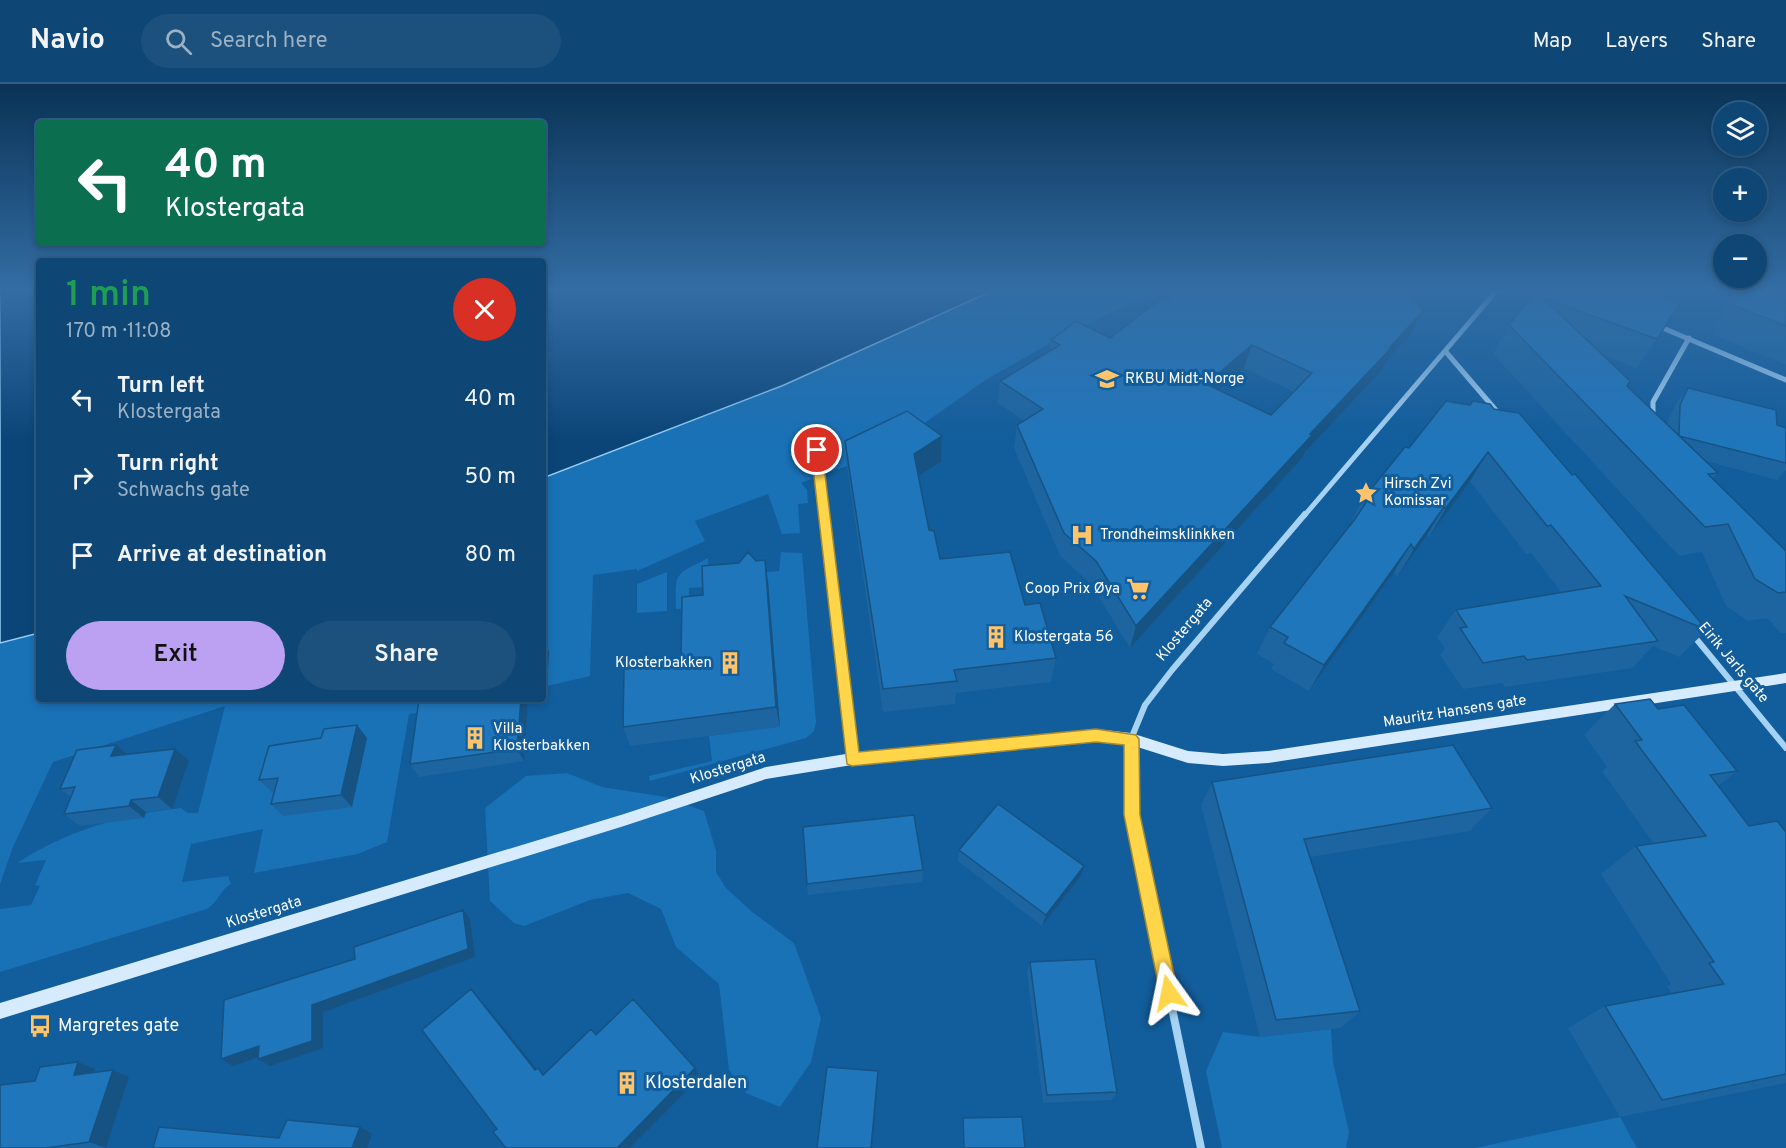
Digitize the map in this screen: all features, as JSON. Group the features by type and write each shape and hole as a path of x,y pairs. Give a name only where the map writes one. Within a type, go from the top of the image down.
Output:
{"street":[{"name":"Klostergata","path":"0,1011 624,820 766,772 852,759 1096,735 1131,739 1145,705 1172,670 1456,340"},
{"path":"1653,421 1653,402 1688,340"},
{"path":"1693,340 1786,380"},
{"path":"1446,352 1502,417"},
{"path":"817,450 852,759"},
{"name":"Eirik Jarls gate","path":"1688,630 1786,748"},
{"name":"Mauritz Hansens gate","path":"1131,739 1188,757 1223,760 1268,757 1786,678"},
{"path":"1131,739 1132,815 1201,1148"}],"shaded area":[{"path":"0,340 36,340 36,634 0,643"},
{"path":"546,340 884,340 784,385 546,477"},
{"path":"884,340 1056,340 987,379 906,436 847,466 801,483 807,490 808,503 798,504 800,533 782,534 768,494 695,521 705,541 637,571 637,569 593,575 590,676 547,686 549,652 546,652 546,477 784,385"},
{"path":"781,552 802,553 816,722 814,731 806,738 650,781 649,776 712,761 709,736 779,726 776,671 707,587 689,588 689,608 676,609 676,588 679,576 683,572 708,558 709,577 779,571"},
{"path":"667,572 667,611 637,613 637,584"},
{"path":"36,634 36,702 495,702 409,714 387,842 358,854 254,873 263,829 191,844 182,882 228,876 231,884 207,909 0,972 0,909 31,905 40,886 35,885 46,860 17,863 75,833 117,820 181,808 188,813 198,813 225,706 53,762 13,847 0,884 0,643"},
{"path":"567,773 602,787 666,797 704,811 716,851 716,872 726,888 751,911 794,943 821,1018 811,1062 780,1107 746,1093 729,1070 719,984 676,947 661,909 628,893 590,900 524,926 514,923 490,901 485,808 526,776"},
{"path":"1331,1029 1333,1062 1349,1132 1346,1148 1222,1148 1206,1071 1223,1032 1260,1037"},
{"path":"1620,1117 1637,1148 1475,1148"}],"building":[{"path":"1051,340 1397,340 1136,626 1096,561 1064,533 1017,425 1043,409 1000,381 1060,345","holes":["1252,345 1312,373 1271,415 1206,384"]},
{"path":"1523,340 1587,340 1630,381 1627,386 1718,473 1708,474 1786,551 1786,592 1778,593 1755,579 1728,524 1705,527"},
{"path":"1688,388 1776,410 1777,425 1786,428 1786,463 1679,436 1680,405"},
{"path":"1446,401 1470,405 1473,401 1490,404 1494,409 1519,413 1572,475 1575,474 1707,630 1625,596 1658,641 1527,660 1524,656 1483,663 1460,628 1467,627 1456,610 1601,586 1551,525 1547,526 1488,452 1414,549 1411,544 1324,665 1284,643 1288,637 1270,627 1355,519 1367,501 1363,499 1405,447 1409,448"},
{"path":"907,411 942,436 914,454 929,530 934,531 940,559 1010,552 1025,605 1040,603 1056,658 954,670 957,681 883,689 845,441"},
{"name":"Klosterbakken","path":"748,552 756,561 765,560 776,707 623,727 624,669 681,662 682,597 703,595 702,566 739,563"},
{"path":"1650,699 1658,709 1684,705 1737,771 1710,775 1749,826 1777,821 1786,832 1786,1074 1662,1100 1605,1006 1724,984 1709,963 1714,962 1636,846 1706,836 1635,741 1642,740 1615,704"},
{"name":"Villa Klosterbakken","path":"419,702 521,702 517,749 410,764"},
{"path":"357,725 341,795 271,804 278,778 259,780 269,746 321,738 324,729"},
{"path":"116,745 111,756 175,749 158,797 131,800 129,806 64,814 75,787 60,789 77,750"},
{"path":"1453,745 1492,808 1304,839 1360,1011 1276,1020 1212,782"},
{"path":"998,804 1084,866 1046,915 959,850"},
{"path":"914,815 923,870 807,884 803,827"},
{"path":"463,910 468,949 312,1005 312,1041 258,1059 259,1046 221,1059 224,1000 355,959 354,947"},
{"path":"1095,959 1117,1092 1047,1095 1030,962"},
{"path":"471,989 535,1070 538,1068 543,1075 591,1029 596,1035 633,999 695,1068 617,1148 506,1148 493,1132 497,1129 422,1030"},
{"path":"78,1062 74,1075 113,1070 89,1142 46,1148 0,1148 0,1085 35,1081 40,1067"},
{"path":"827,1067 878,1071 871,1148 817,1148"},
{"path":"1022,1117 1025,1148 964,1148 963,1118"},
{"path":"287,1120 360,1127 352,1148 153,1148 159,1127 279,1138"}],"place":[{"name":"RKBU Midt-Norge","path":"1107,379"},
{"name":"Hirsch Zvi Komissar","path":"1366,493"},
{"name":"Trondheimsklinkken","path":"1082,535"},
{"name":"Coop Prix Øya","path":"1138,589"},
{"name":"Klostergata 56","path":"996,637"},
{"name":"Klosterbakken","path":"730,663"},
{"name":"Villa Klosterbakken","path":"475,738"},
{"name":"Margretes gate","path":"40,1026"},
{"name":"Klosterdalen","path":"627,1083"}],"route":[{"path":"817,450 852,759 1096,735 1131,739 1132,815 1169,993"}]}
